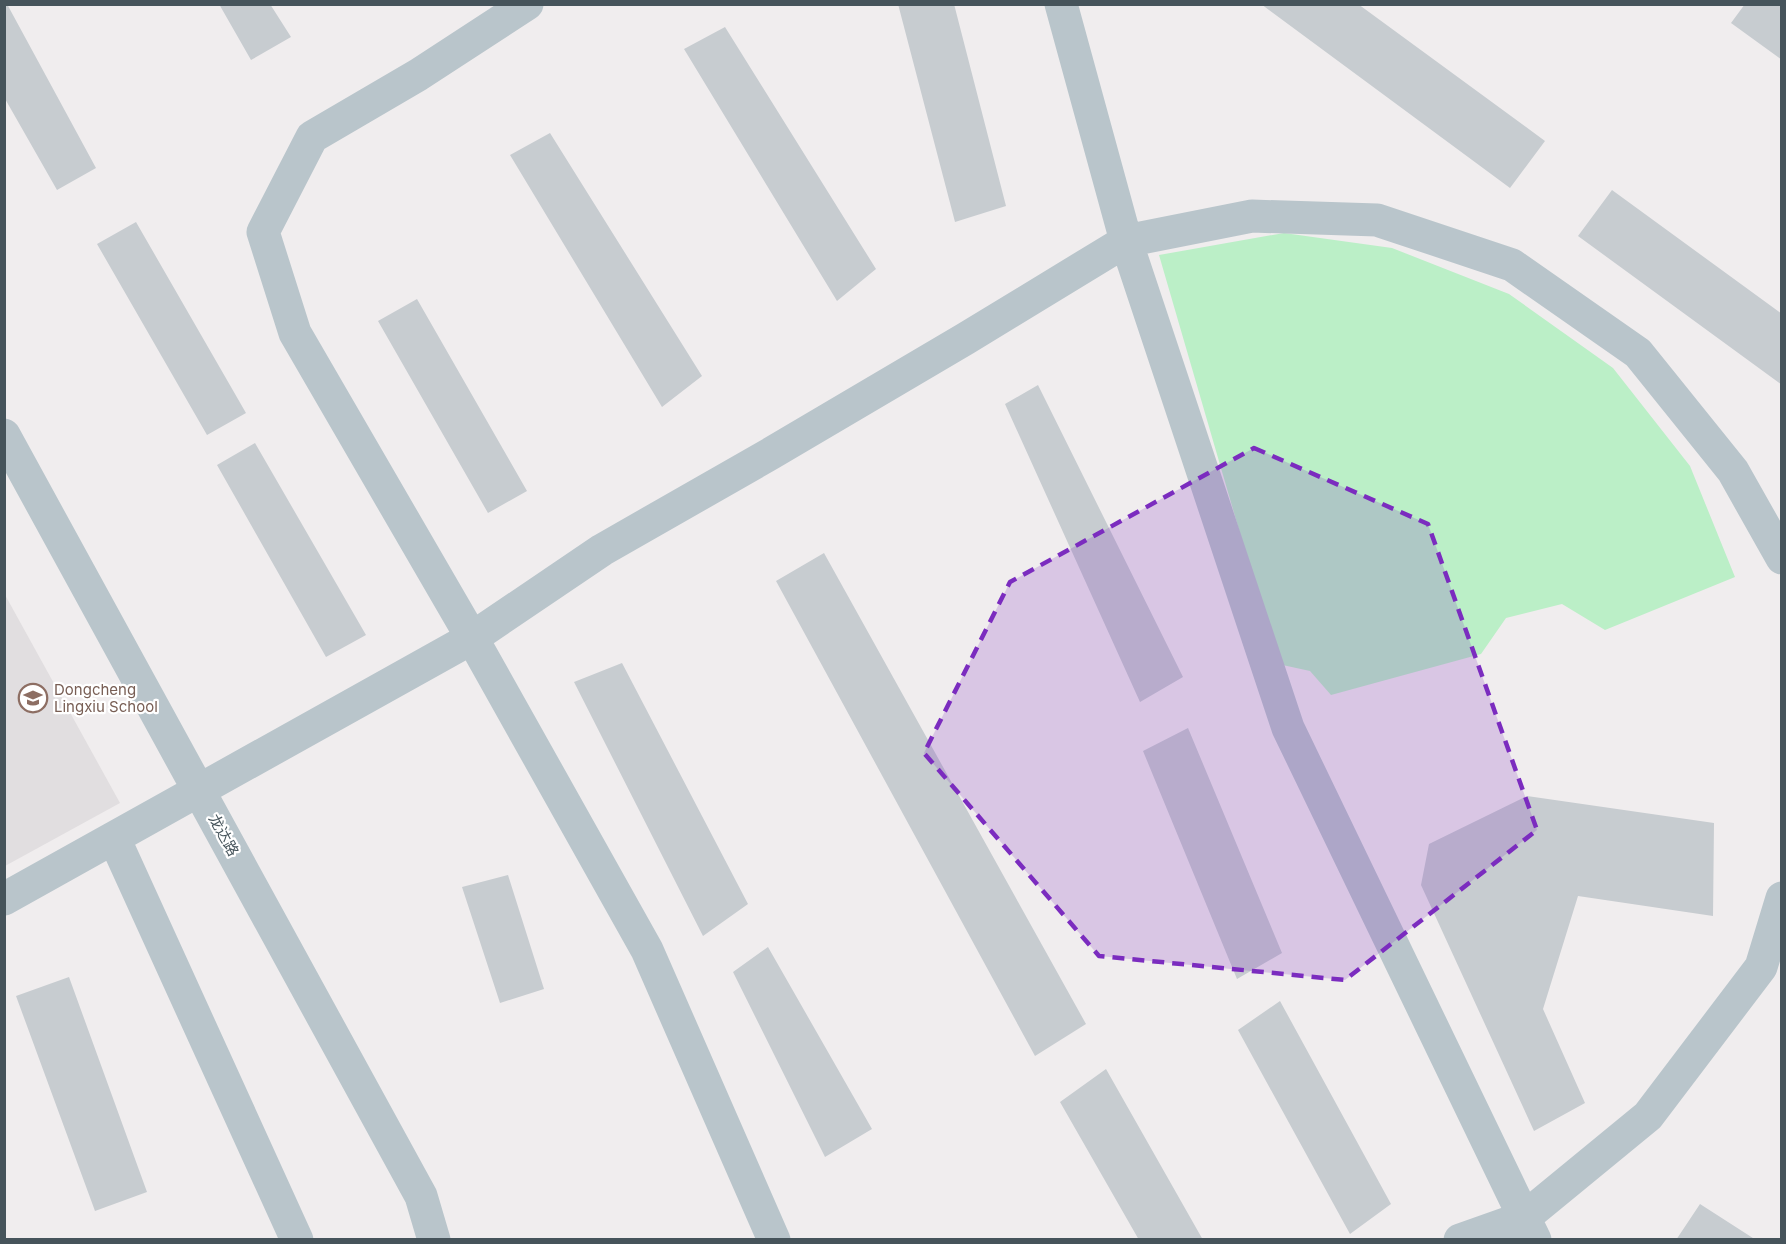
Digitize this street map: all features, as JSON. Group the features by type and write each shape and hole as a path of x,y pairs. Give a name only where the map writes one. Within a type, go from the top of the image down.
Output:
{"street":[{"path":"527,4 418,75 312,137 263,232 295,333 472,638 647,950 774,1239"},
{"path":"1061,4 1126,241 1288,728 1530,1228"},
{"path":"4,899 472,638 602,550 811,430 1126,241 1252,216 1377,220 1512,265 1638,353 1733,471 1782,558"},
{"name":"龙达路","path":"4,435 421,1196 434,1239"},
{"path":"114,838 297,1239"},
{"path":"1460,1239 1530,1228 1648,1116 1761,967 1782,898"}],"highlighted area":[{"path":"1254,448 1428,524 1537,830 1345,980 1099,956 924,753 1010,582"}],"shaded area":[{"name":"Dongcheng Lingxiu School","path":"4,593 120,803 5,866 4,866"}],"green space":[{"path":"1284,233 1392,248 1509,294 1613,368 1690,466 1735,577 1605,630 1562,604 1506,618 1481,654 1331,695 1310,671 1278,664 1159,255"}],"building":[{"path":"4,4 7,4 96,168 57,190 4,97"},
{"path":"219,4 270,4 291,37 251,60"},
{"path":"898,4 954,4 1006,206 955,222"},
{"path":"1261,4 1358,4 1545,141 1510,188"},
{"path":"1745,4 1782,4 1782,60 1731,23"},
{"path":"725,27 876,269 837,301 684,49"},
{"path":"550,133 702,376 662,407 510,155"},
{"path":"1612,190 1782,314 1782,385 1578,236"},
{"path":"136,222 246,413 207,435 97,244"},
{"path":"417,299 527,491 488,513 378,321"},
{"path":"1038,385 1183,677 1140,702 1005,404"},
{"path":"255,443 366,635 326,657 217,465"},
{"path":"824,553 1086,1024 1035,1056 776,581"},
{"path":"622,663 748,904 703,936 574,682"},
{"path":"1188,728 1282,953 1237,979 1143,751"},
{"path":"1527,796 1714,823 1713,916 1578,896 1543,1009 1585,1103 1534,1131 1421,885 1429,844"},
{"path":"508,875 544,989 500,1003 462,887"},
{"path":"768,947 872,1129 825,1157 733,972"},
{"path":"69,977 147,1192 95,1211 16,996"},
{"path":"1280,1001 1391,1204 1350,1234 1238,1030"},
{"path":"1106,1069 1203,1240 1139,1240 1060,1102"},
{"path":"1700,1204 1756,1240 1676,1240"}],"place":[{"name":"Dongcheng Lingxiu School","path":"33,698"}]}
